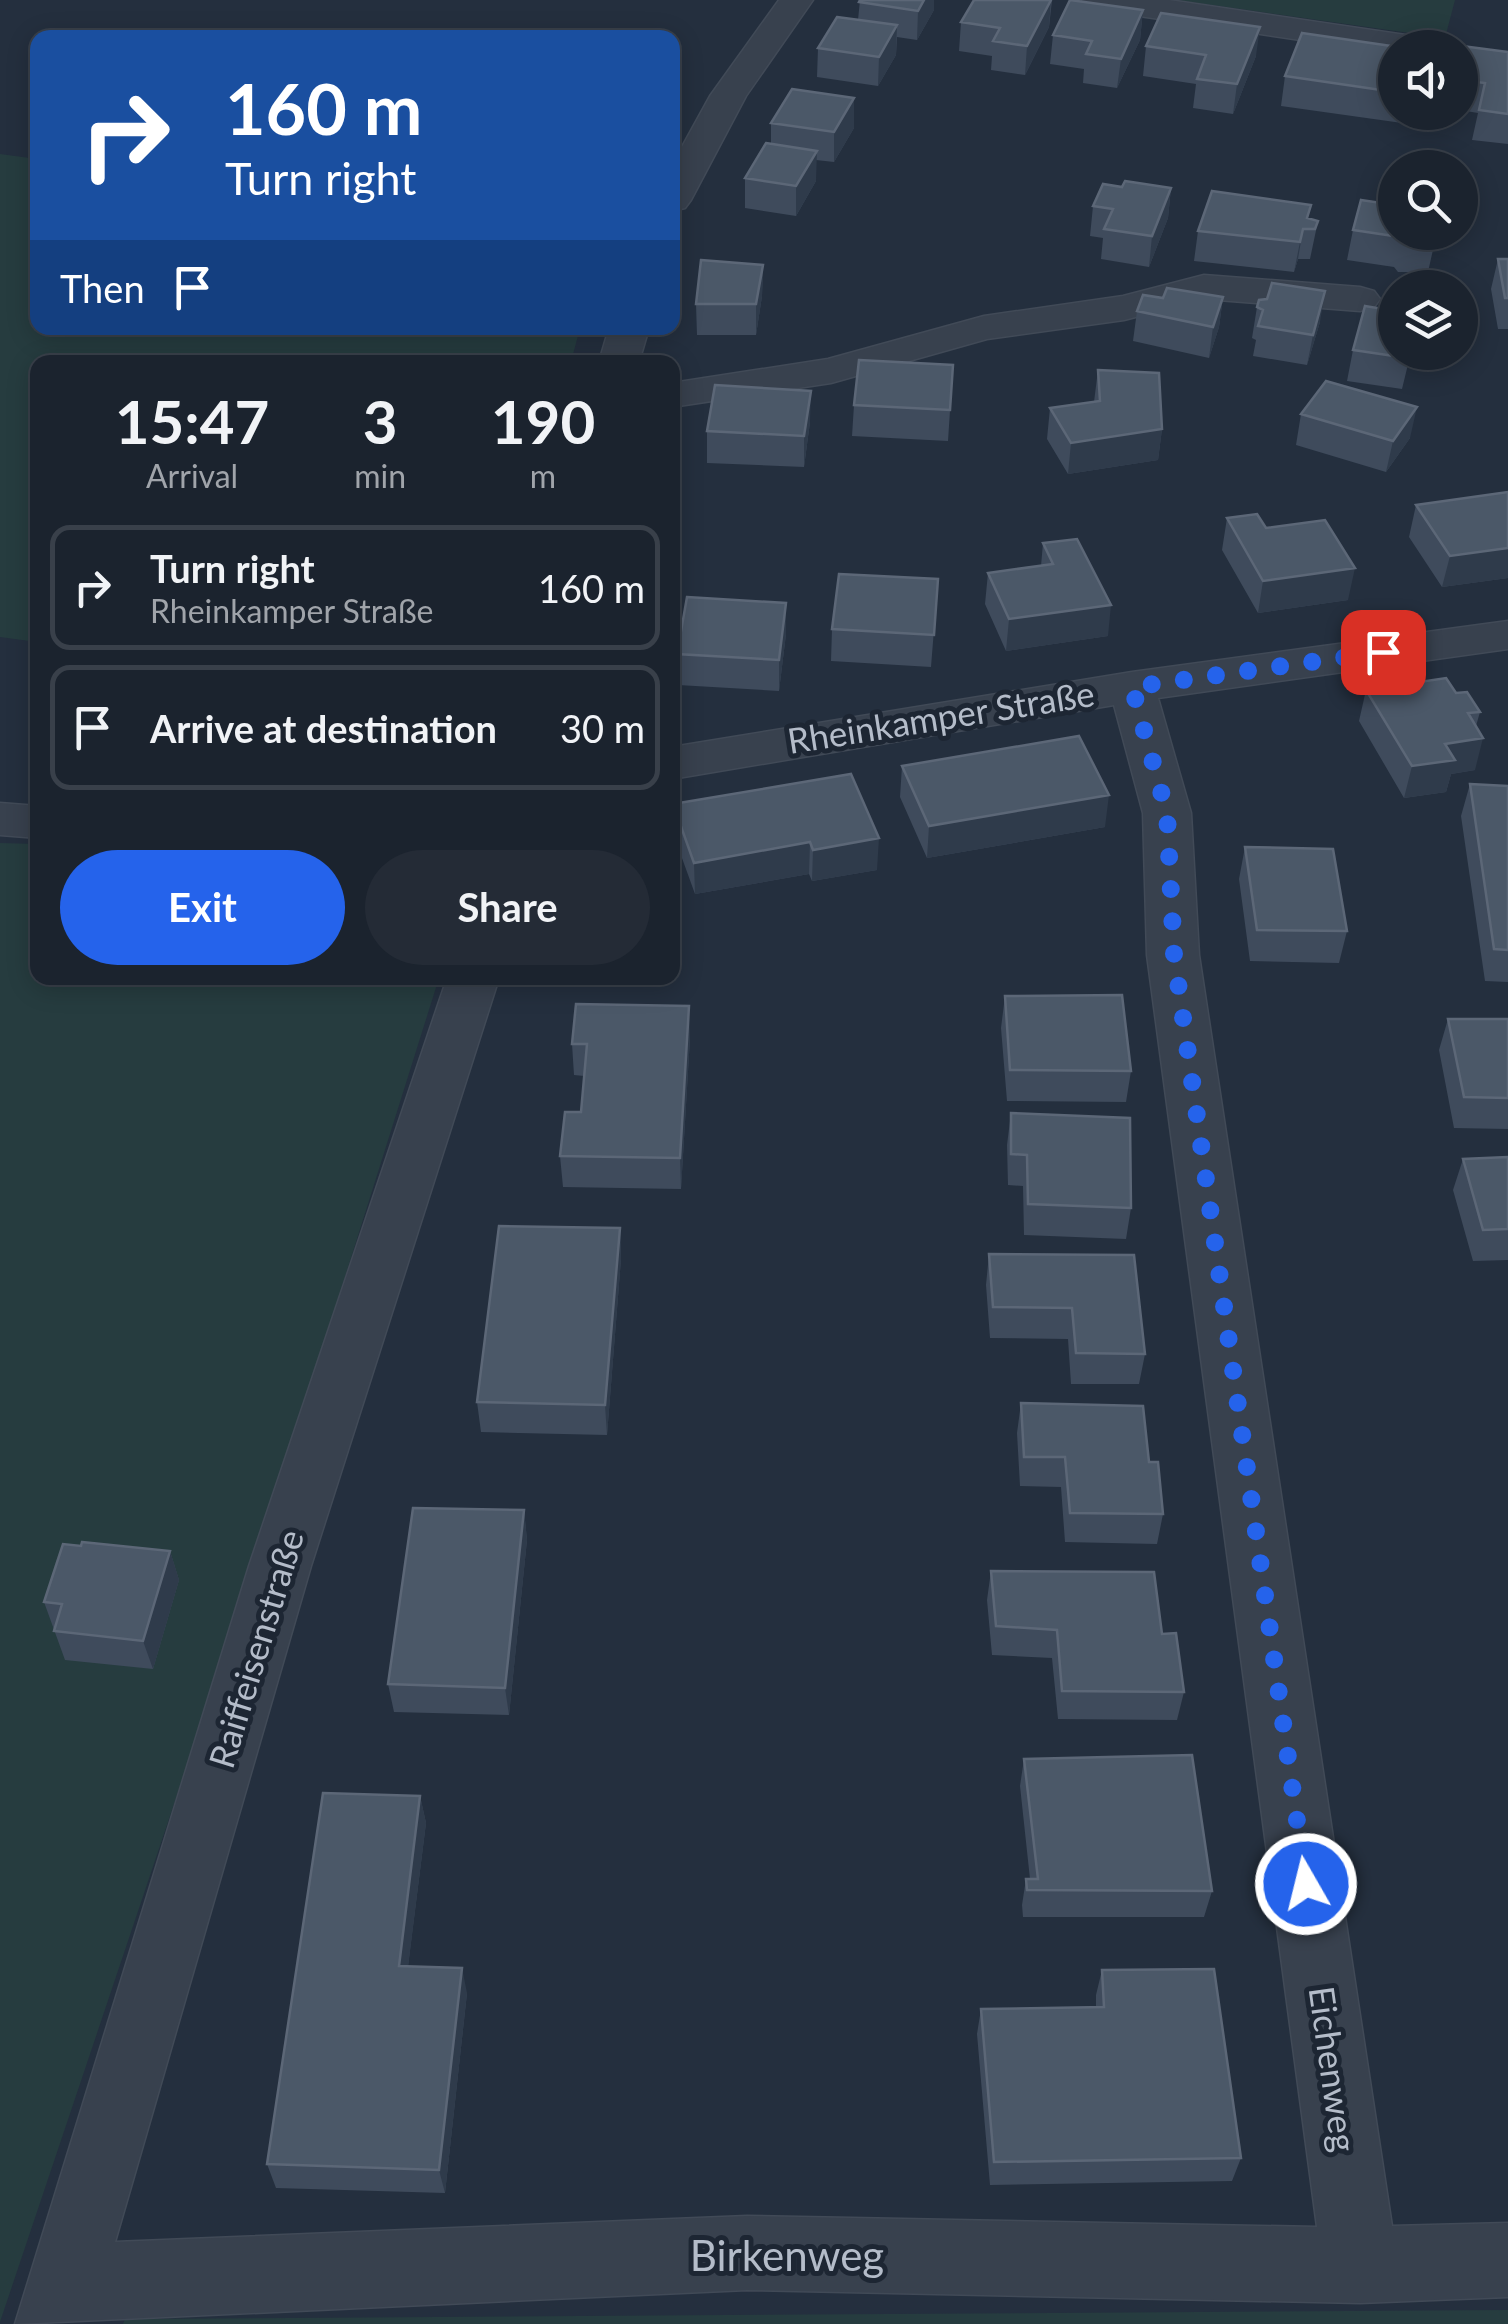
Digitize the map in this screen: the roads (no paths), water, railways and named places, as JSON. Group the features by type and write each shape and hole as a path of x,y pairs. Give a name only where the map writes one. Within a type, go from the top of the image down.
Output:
{"street":[{"path":"680,185 728,96 796,0"},
{"path":"1099,0 1378,41"},
{"path":"680,394 831,371 984,328 1124,308 1204,287 1360,299"},
{"name":"Rheinkamper Straße","path":"680,762 1132,687 1502,647"},
{"name":"Eichenweg","path":"1132,687 1167,813 1174,954 1360,2265"},
{"path":"0,819 30,821"},
{"name":"Raiffeisenstraße","path":"60,2303 280,1566 471,985"},
{"name":"Birkenweg","path":"60,2303 747,2253 1360,2265 1508,2260"}]}
